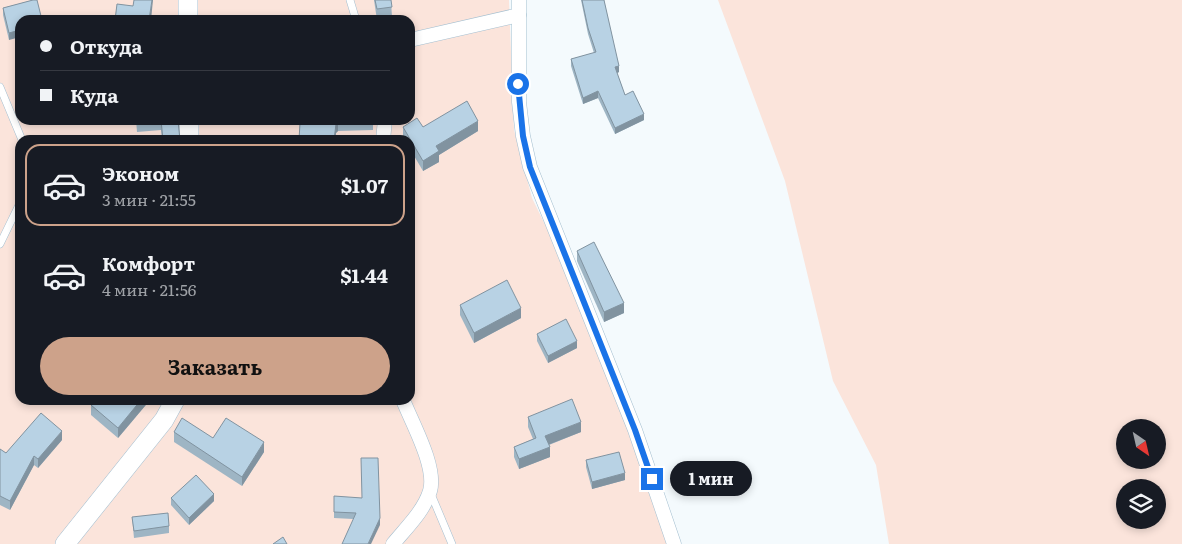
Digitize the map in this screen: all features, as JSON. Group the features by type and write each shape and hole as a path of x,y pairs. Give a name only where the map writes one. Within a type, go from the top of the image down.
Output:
{"street":[{"path":"188,0 188,15"},
{"path":"519,0 519,102 523,136 530,167 635,430 674,544"},
{"path":"415,39 519,15"},
{"path":"65,544 164,420 172,405"},
{"path":"393,544 415,517 430,491 431,474 405,405"}],"lane":[{"path":"350,0 354,15"},
{"path":"0,87 15,123"},
{"path":"0,244 15,213"},
{"path":"430,491 452,544"}],"shaded area":[{"path":"0,0 509,0 514,130 532,198 577,290 672,544 0,544"},
{"path":"718,0 1182,0 1182,544 889,544 876,465 833,381 785,181"}],"building":[{"path":"37,0 41,15 15,15 15,31 9,33 3,8"},
{"path":"134,0 152,0 150,15 116,15 117,4 133,6"},
{"path":"375,0 391,0 392,7 377,9"},
{"path":"582,0 604,0 619,66 615,67 625,95 633,91 644,114 615,128 598,91 583,98 571,59 596,52"},
{"path":"467,101 478,121 436,146 439,151 423,161 415,147 415,135 408,135 403,127 415,125 415,119 417,118 423,127"},
{"path":"162,125 178,125 180,135 162,135"},
{"path":"300,125 336,125 335,135 299,135"},
{"path":"594,242 624,303 604,312 577,251"},
{"path":"507,280 521,308 474,333 460,305"},
{"path":"566,319 577,341 548,356 537,334"},
{"path":"572,399 581,422 545,436 550,447 519,459 514,447 536,438 528,417"},
{"path":"91,405 137,405 118,428"},
{"path":"41,413 62,431 38,459 34,456 10,501 0,496 0,449 6,453"},
{"path":"182,418 213,438 226,418 264,442 242,477 174,432"},
{"path":"619,452 625,473 592,482 586,460"},
{"path":"361,458 378,458 380,518 368,544 342,544 356,513 334,512 334,496 362,498"},
{"path":"196,475 214,494 189,518 171,498"},
{"path":"168,513 169,526 134,531 132,517"},
{"path":"283,537 287,544 273,544"}],"route":[{"path":"518,84 523,136 530,167 542,202 635,430 652,479"}]}
